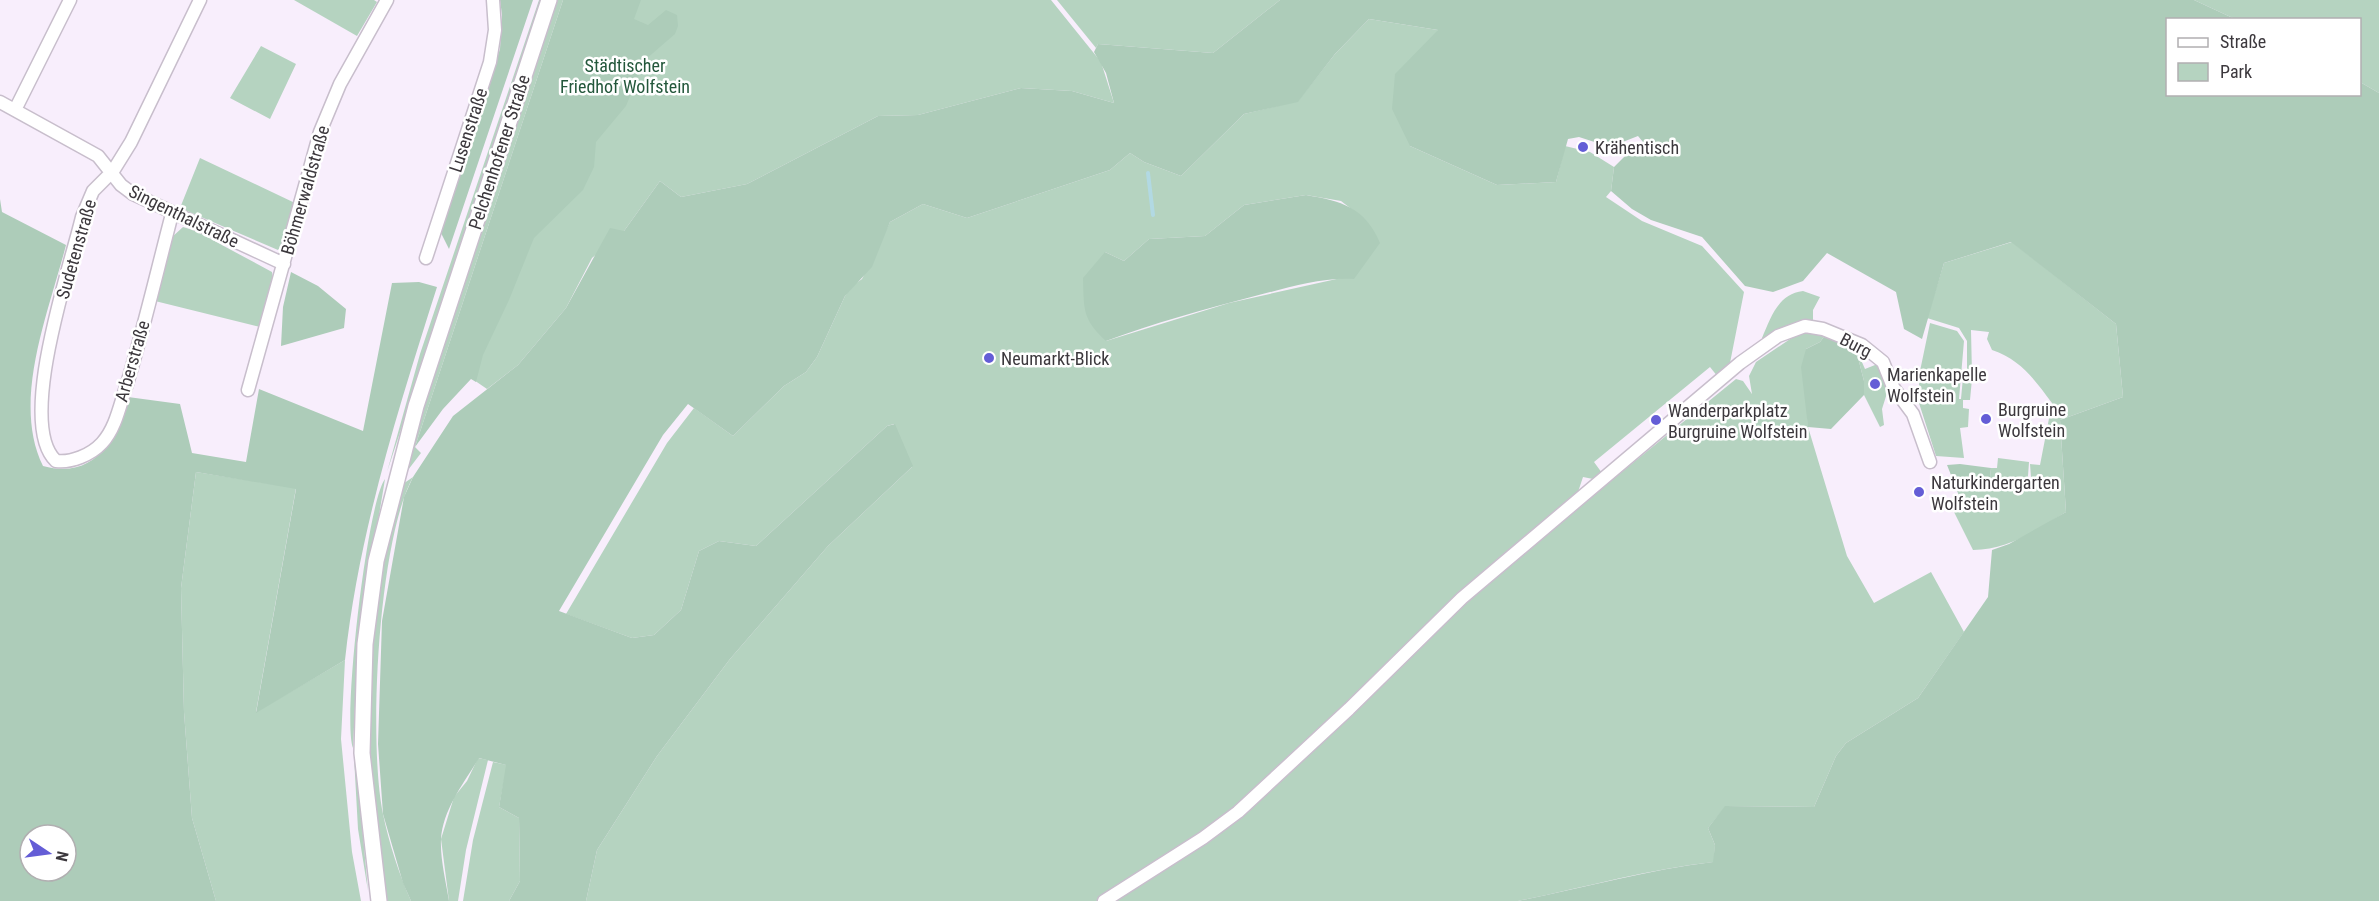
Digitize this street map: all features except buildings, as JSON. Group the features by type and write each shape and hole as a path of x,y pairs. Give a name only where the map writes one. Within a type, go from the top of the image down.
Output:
{"main road":[{"name":"Pelchenhofener Straße","path":"379,901 362,753 367,621 382,530 416,406 448,304 549,0"}],"street":[{"path":"15,110 70,0"},
{"name":"Sudetenstraße","path":"47,452 40,430 39,412 45,364 87,202 93,191 113,171 172,63 200,0"},
{"name":"Böhmerwaldstraße","path":"248,390 311,162 329,110 340,84 387,0"},
{"name":"Lusenstraße","path":"426,258 490,62 495,30 493,0"},
{"name":"Singenthalstraße","path":"0,102 87,148 113,171 126,189 172,214 284,264"},
{"name":"Arberstraße","path":"47,452 56,461 74,460 101,444 109,432 132,366 172,214"},
{"name":"Burg","path":"1104,901 1203,838 1238,812 1350,709 1462,598 1584,493 1758,350 1790,330 1805,326 1842,336 1872,350 1883,362 1893,387 1913,414 1930,462"}],"green space":[{"path":"294,0 374,0 377,2 357,36"},
{"path":"500,0 533,0 449,249 440,231 500,49 502,15"},
{"path":"539,0 542,0 387,472 420,354"},
{"path":"557,0 563,0 415,447 421,453 405,474 422,409"},
{"name":"Städtischer Friedhof Wolfstein","path":"563,0 641,0 634,19 648,25 666,10 677,15 678,26 675,34 645,60 626,106 596,142 594,167 583,190 534,238 509,300 483,355 476,382 471,379 443,409 415,447"},
{"name":"Städtischer Friedhof Wolfstein","path":"570,0 1051,0 1101,62 1114,103 1072,91 1021,88 918,115 878,116 747,184 681,197 660,181 624,231 592,258 566,308 518,365 487,389 471,378"},
{"path":"1057,0 1280,0 1213,53 1098,44 1096,48"},
{"path":"1280,0 2194,0 2233,18 2166,18 2166,96 2361,96 2361,83 2379,93 2379,901 1518,901 1639,874 1713,862 1715,845 1708,828 1725,806 1814,807 1836,756 1846,743 1918,698 1988,597 1992,550 2009,544 2066,512 2060,420 2123,397 2116,324 2011,242 1944,263 1922,339 1904,329 1896,292 1827,253 1803,281 1773,292 1745,286 1702,237 1651,220 1632,209 1611,191 1614,167 1627,154 1641,148 1643,142 1638,136 1610,147 1579,137 1568,139 1556,182 1497,185 1410,146 1392,109 1395,74 1438,30 1369,19 1335,54 1298,102 1244,114 1181,176 1144,162 1130,153 1110,170 967,218 923,204 890,222 872,267 845,296 817,357 806,372 784,386 733,436 688,404 663,435 559,611 632,638 654,635 681,610 699,551 719,541 756,546 887,426 895,424 913,466 828,546 730,659 657,756 597,850 586,901 509,901 520,881 519,818 499,807 506,765 479,758 455,797 443,828 441,854 449,901 411,901 403,883 383,814 378,744 382,621 404,497 413,477 453,416 518,365 566,308 610,228 624,231 660,181 681,197 747,184 878,116 918,115 1021,88 1072,91 1114,103 1106,73 1094,52 1098,44 1213,53"},
{"path":"2194,0 2379,0 2379,93 2361,83 2361,18 2233,18"},
{"path":"1369,19 1438,30 1410,146 1497,185 1556,182 1565,146 1590,152 1614,167 1611,191 1606,197 1642,221 1702,246 1744,292 1729,368 1718,377 1710,367 1594,462 1602,473 1593,479 1583,477 1578,492 1586,501 1736,379 1743,381 1752,394 1749,376 1756,362 1796,335 1814,332 1826,334 1820,342 1806,349 1808,427 1847,556 1874,603 1931,572 1964,632 1918,698 1846,743 1836,756 1814,807 1726,806 1708,828 1715,845 1714,862 1640,874 1518,901 586,901 597,850 657,756 730,659 828,546 912,467 894,424 887,426 756,546 719,541 699,551 681,610 654,635 632,638 566,614 667,443 694,408 733,436 784,386 806,372 817,357 845,296 852,286 862,279 890,222 923,204 967,218 1110,170 1130,153 1144,162 1181,176 1244,114 1298,101 1335,54","holes":["1306,195 1341,201 1354,211 1341,278 1229,303 1106,341 1105,252 1124,261 1149,239 1205,236 1244,205"]},
{"path":"261,46 296,64 270,119 230,98"},
{"path":"200,158 295,203 285,242 278,250 180,208"},
{"path":"1306,195 1341,203 1359,214 1374,231 1380,243 1354,279 1317,281 1236,301 1142,328 1106,341 1088,320 1084,306 1083,278 1105,252 1124,261 1149,239 1205,236 1244,205"},
{"path":"0,199 2,212 66,245 43,327 32,385 31,413 34,441 43,466 61,469 77,467 90,462 110,441 128,397 180,404 192,453 246,462 259,389 363,431 392,283 419,282 437,287 394,425 370,518 351,612 345,660 256,713 296,489 196,472 181,588 184,712 192,818 216,901 0,901"},
{"path":"183,227 196,231 272,272 273,279 260,327 155,301 171,238"},
{"path":"2012,242 2116,324 2123,397 2060,420 2066,512 2010,543 1999,547 1973,550 1949,502 1959,496 1955,485 1989,487 1991,468 1997,468 1998,458 2029,462 2028,476 2032,491 2030,464 2040,465 2052,403 2033,378 2019,365 1992,350 1987,339 1989,332 1971,330 1972,375 1967,374 1967,341 1959,328 1927,318 1944,263"},
{"path":"291,272 318,286 346,309 344,328 281,346 283,307"},
{"path":"1803,291 1820,297 1813,310 1813,322 1790,324 1766,340 1762,338 1772,315 1781,302 1794,293"},
{"path":"1930,323 1957,331 1964,341 1959,399 1961,399 1963,377 1972,379 1970,400 1963,400 1963,408 1969,409 1968,427 1960,428 1964,458 1936,456 1918,400 1920,371"},
{"path":"1826,334 1855,346 1864,381 1864,395 1831,429 1808,427 1801,367 1806,349 1820,342"},
{"path":"1855,346 1870,355 1861,360 1865,369 1880,363 1888,390 1882,409 1884,425 1880,427 1864,395 1864,381"},
{"path":"1960,464 1991,468 1989,488 1955,485 1947,465"},
{"path":"196,472 296,488 256,712 345,660 341,739 352,852 361,901 216,901 192,818 184,712 181,588"},
{"path":"413,477 401,507 391,547 384,593 379,642 376,740 383,814 402,880 411,901 386,901 371,763 370,659 384,555 400,486"},
{"path":"385,479 358,643 353,748 350,729 351,698 358,612 371,527 378,496"},
{"path":"354,757 356,757 368,891 358,829"},
{"path":"478,758 488,760 466,850 458,901 449,901 441,839 454,797 467,781"},
{"path":"493,762 507,765 499,807 519,818 520,881 509,901 463,901 473,840"}],"waterway":[{"path":"1148,173 1153,215"}],"place":[{"name":"Krähentisch","path":"1583,147"},
{"name":"Neumarkt-Blick","path":"989,358"},
{"name":"Marienkapelle Wolfstein","path":"1875,384"},
{"name":"Burgruine Wolfstein","path":"1986,419"},
{"name":"Wanderparkplatz Burgruine Wolfstein","path":"1656,420"},
{"name":"Naturkindergarten Wolfstein","path":"1919,492"}]}
